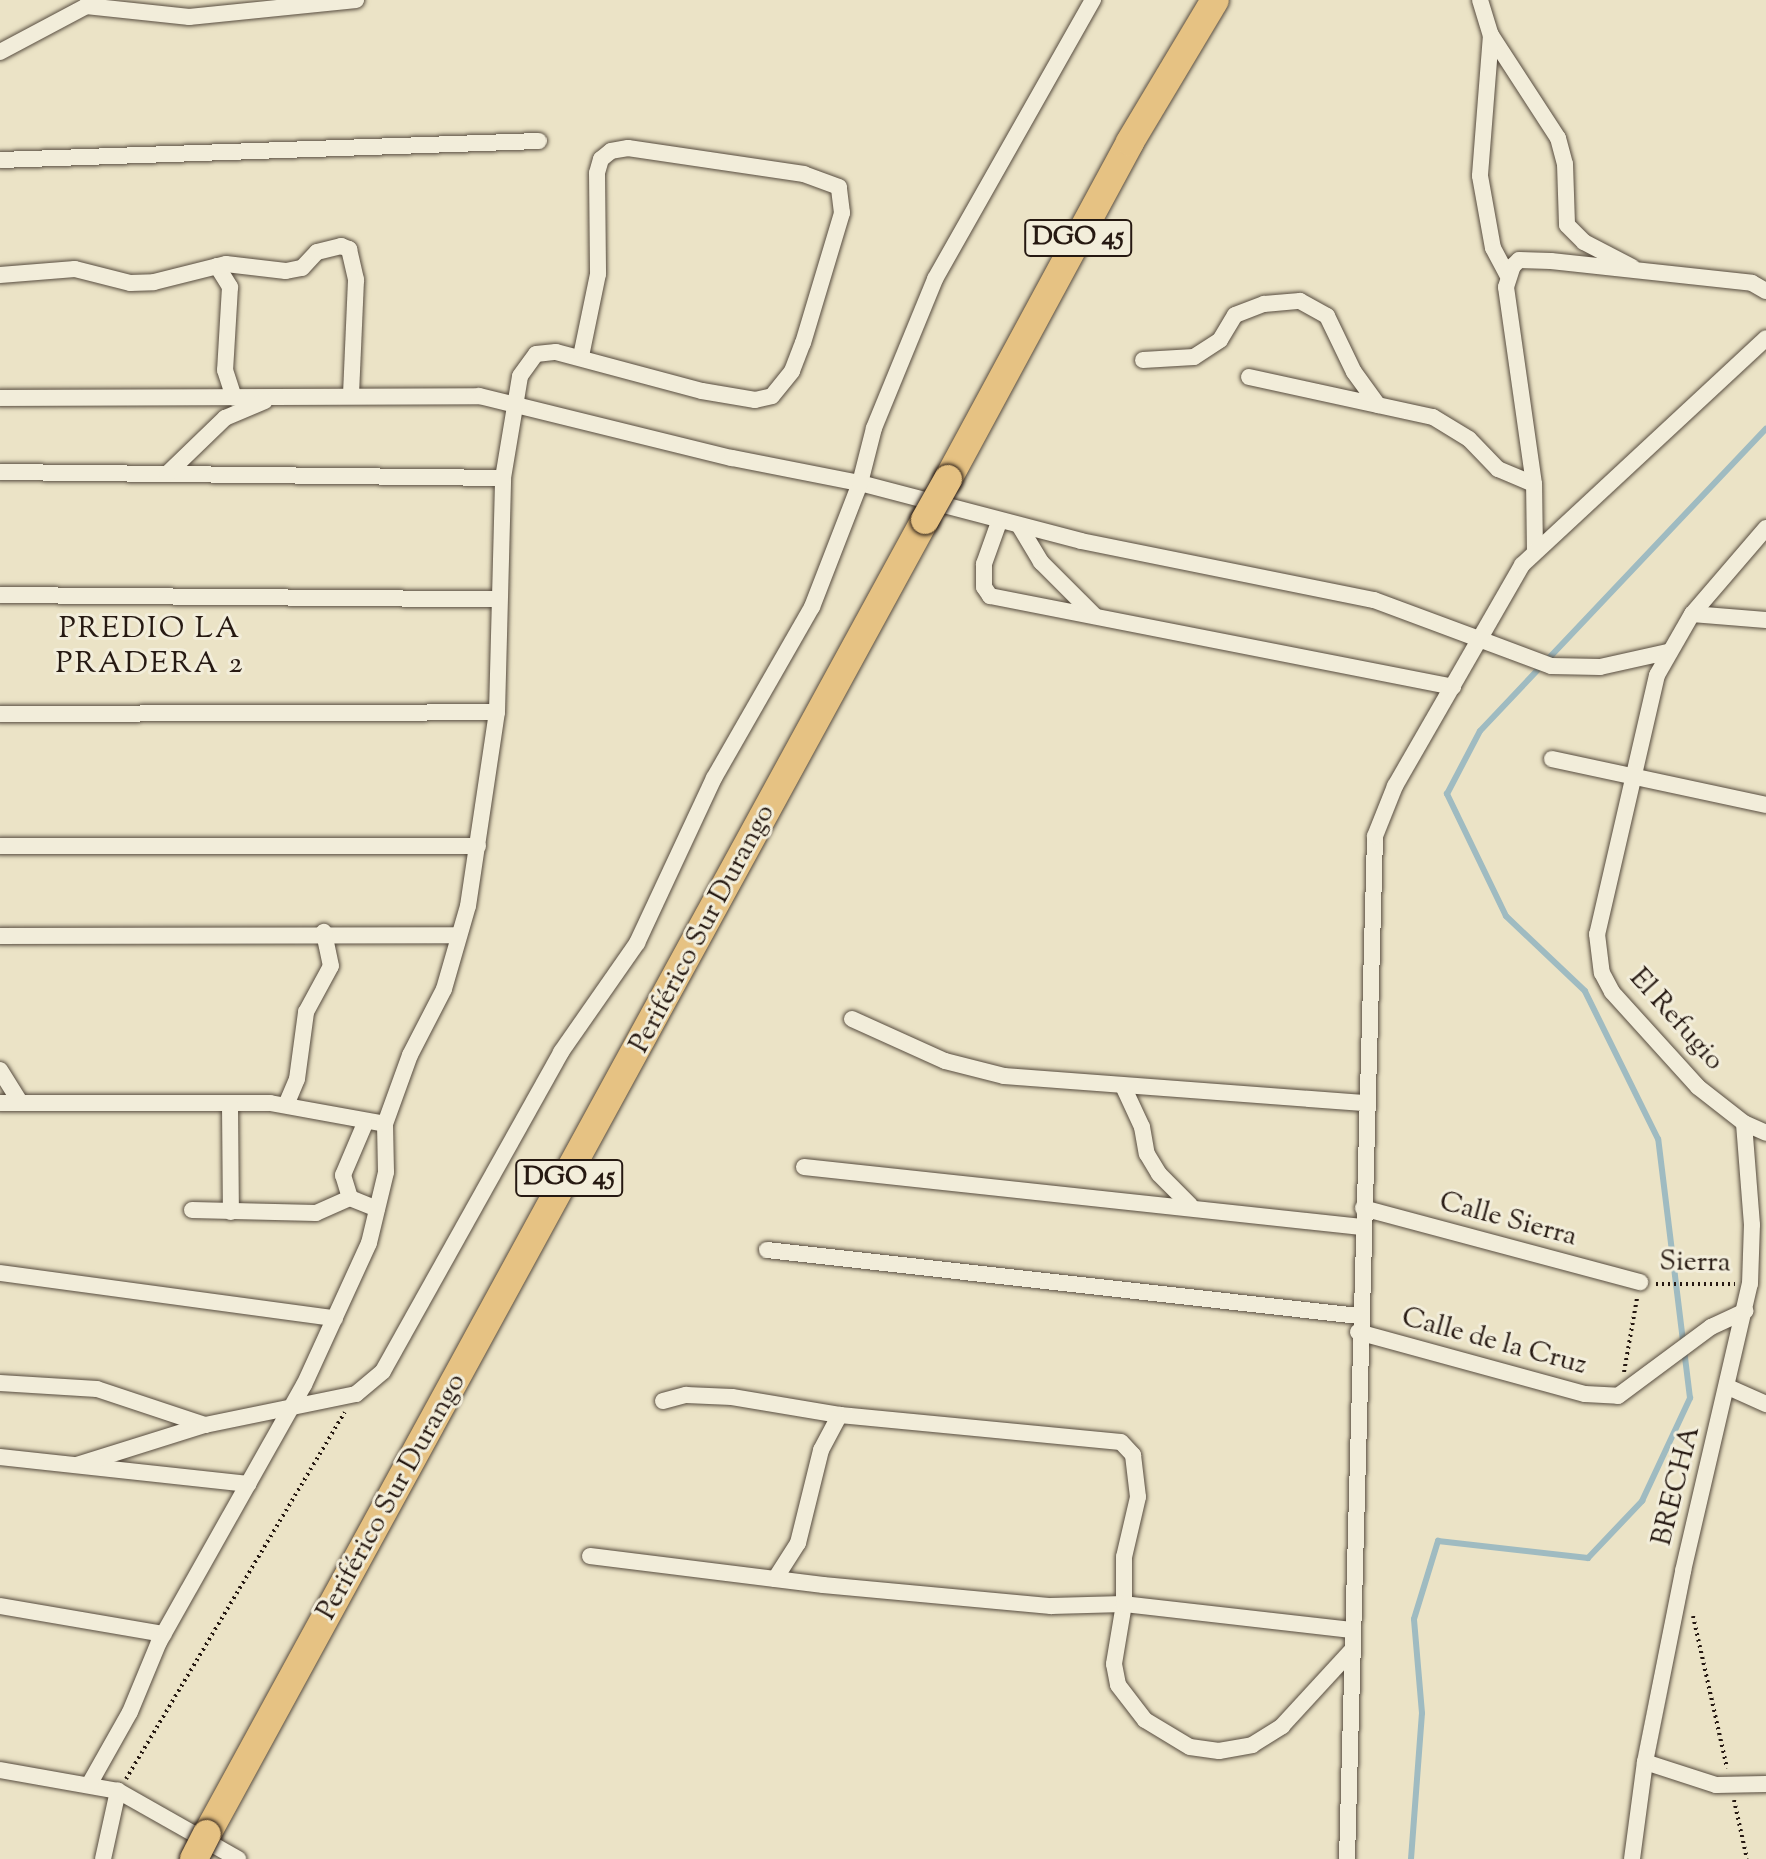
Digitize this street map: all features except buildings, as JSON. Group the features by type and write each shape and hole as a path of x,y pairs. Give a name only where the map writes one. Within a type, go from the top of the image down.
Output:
{"highway":[{"name":"Periférico Sur Durango","path":"194,1859 1130,142 1215,0"}],"street":[{"path":"0,52 92,3 189,17 356,0"},
{"path":"77,1465 205,1425 256,1419 294,1404 356,1394 389,1361 561,1052 637,943 714,778 830,571 860,483 874,428 935,279 1093,0"},
{"path":"1480,0 1491,35 1558,138 1565,164 1567,225 1584,242 1648,275"},
{"path":"1491,35 1480,176 1493,248 1508,276 1510,331 1534,484 1535,552"},
{"path":"0,160 539,141"},
{"path":"90,1783 130,1712 164,1634 294,1404 369,1243 386,1172 385,1124 410,1055 444,989 478,846 497,712 503,478 520,376 536,354 581,356 702,391 755,400 772,396 792,371 803,343 842,213 839,187 804,174 628,148 611,151 601,159 597,173 598,274 581,356"},
{"path":"0,275 75,269 130,283 154,282 217,266 286,271 302,268 331,246 349,249 356,280 351,393"},
{"path":"1508,276 1519,260 1752,283 1766,291"},
{"path":"217,266 230,287 225,370 234,398"},
{"path":"1143,360 1194,357 1209,351 1235,315 1264,304 1300,301 1327,316 1354,372 1378,405"},
{"path":"1347,1859 1358,1324 1375,836 1382,811 1481,636 1535,552 1766,338"},
{"path":"1249,377 1378,405 1453,427 1498,469 1534,484"},
{"path":"0,398 234,398 351,393 479,396 860,483 1020,527 1374,600 1481,636 1524,657 1573,669 1667,652"},
{"path":"167,474 225,418 274,397"},
{"path":"0,472 503,478"},
{"path":"999,522 984,564 984,587 990,596 1453,687"},
{"path":"1020,527 1041,562 1097,617"},
{"path":"1632,777 1667,652 1692,614 1766,528"},
{"path":"0,595 498,599"},
{"path":"1692,614 1766,620"},
{"path":"0,714 497,712"},
{"path":"1552,759 1766,805"},
{"name":"El Refugio","path":"1632,777 1597,934 1602,973 1612,992 1698,1087 1744,1123 1766,1133"},
{"path":"0,846 478,846"},
{"path":"0,936 324,932 458,935"},
{"path":"286,1105 297,1079 306,1012 331,966 324,932"},
{"path":"852,1019 967,1068 1066,1084 1367,1103"},
{"path":"0,1070 20,1102"},
{"path":"1123,1086 1142,1127 1147,1154 1159,1174 1190,1205"},
{"path":"0,1103 286,1105 385,1124"},
{"path":"230,1105 231,1212"},
{"path":"350,1198 343,1175 366,1121"},
{"name":"BRECHA","path":"1632,1859 1645,1762 1683,1571 1759,1252 1744,1123"},
{"path":"804,1167 1190,1205 1362,1227"},
{"path":"192,1210 316,1213 350,1198 377,1209"},
{"name":"Calle Sierra","path":"1363,1208 1640,1282"},
{"name":"Calle de la Cruz","path":"767,1250 1358,1324 1585,1394 1618,1396"},
{"path":"0,1273 335,1318"},
{"path":"1618,1396 1711,1327 1745,1311"},
{"path":"0,1383 97,1389 205,1425"},
{"path":"1728,1387 1766,1404"},
{"path":"663,1401 686,1395 732,1397 840,1415 1121,1442 1138,1472 1124,1557 1124,1604 1114,1664 1118,1685 1145,1720 1190,1747 1219,1751 1252,1745 1282,1726 1352,1650"},
{"path":"775,1579 798,1543 821,1450 840,1415"},
{"path":"0,1457 249,1484"},
{"path":"590,1556 775,1579 1051,1606 1124,1604 1353,1630"},
{"path":"0,1606 164,1634"},
{"path":"1645,1762 1676,1776 1731,1785 1766,1784"},
{"path":"0,1770 90,1783 118,1791 238,1859"},
{"path":"103,1859 118,1791"}],"path":[{"path":"1618,1396 1640,1282"},
{"name":"Sierra","path":"1640,1282 1750,1284"},
{"path":"118,1791 356,1394"},
{"path":"1683,1571 1747,1859"}],"waterway":[{"path":"1411,1859 1422,1713 1414,1619 1438,1541 1588,1558 1642,1501 1690,1398 1658,1139 1585,991 1506,916 1447,794 1480,731 1766,429"}],"district":[{"name":"PREDIO LA PRADERA 2","path":"150,647"}]}
